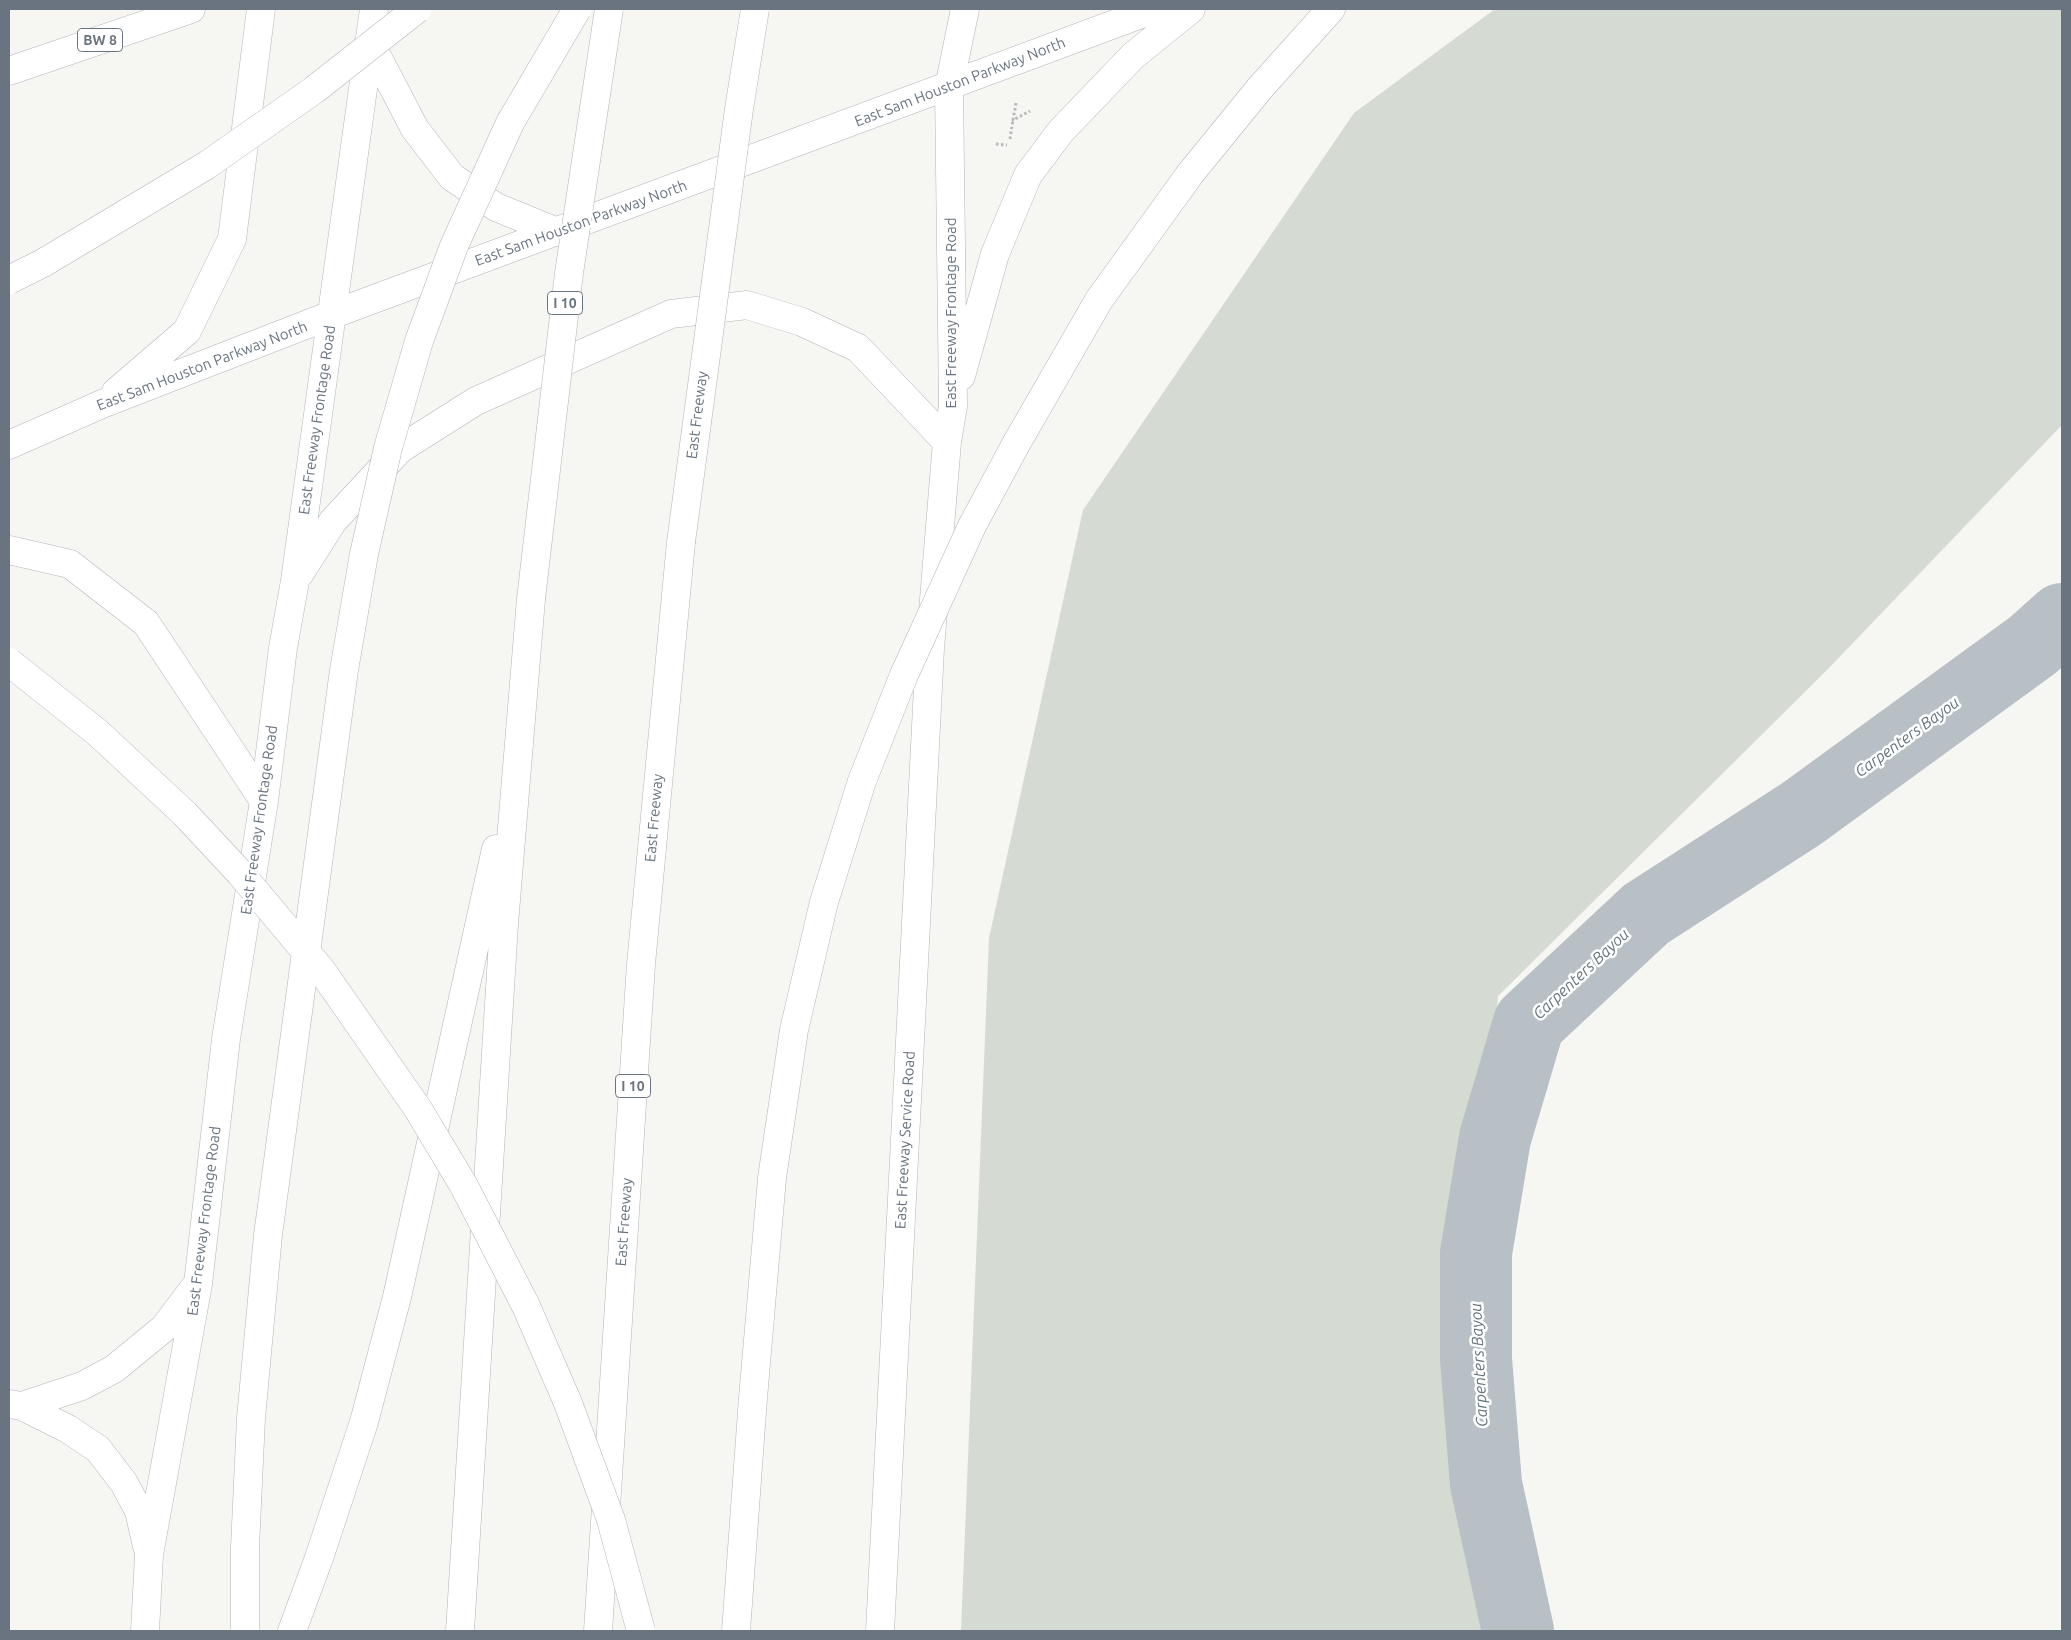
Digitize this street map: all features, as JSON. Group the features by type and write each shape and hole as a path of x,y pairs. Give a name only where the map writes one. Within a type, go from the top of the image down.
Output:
{"main road":[{"name":"BW 8","path":"9,71 191,9"},
{"path":"102,404 187,331 232,239 261,9"},
{"name":"East Freeway Frontage Road","path":"145,1631 149,1555 198,1284 226,1039 264,802 282,648 295,581 374,9"},
{"path":"9,280 43,263 207,165 314,90 417,9"},
{"path":"245,1631 251,1418 268,1235 340,699 364,554 394,430 419,341 454,246 510,123 576,9"},
{"name":"I 10","path":"460,1631 503,943 531,599 569,273 609,9"},
{"name":"East Freeway","path":"598,1631 641,964 681,542 734,149 755,9"},
{"name":"East Freeway Frontage Road","path":"930,648 947,442 953,406 949,87 965,9"},
{"name":"East Sam Houston Parkway North","path":"9,445 102,404 331,315 1155,9"},
{"path":"953,406 995,254 1028,175 1061,131 1127,63 1191,9"},
{"path":"736,1631 771,1187 788,1070 794,1030 824,902 862,781 904,675 972,526 1016,444 1099,300 1196,167 1260,88 1331,9"},
{"path":"369,41 415,129 452,176 496,207 557,232"},
{"path":"295,581 333,521 400,449 476,401 671,314 747,305 802,322 858,348 947,442"},
{"path":"9,550 70,564 146,623 264,802"},
{"name":"East Freeway Service Road","path":"880,1631 930,648"},
{"path":"9,662 98,733 185,814 240,873 322,972 418,1109 464,1186 526,1306 568,1403 611,1520 642,1631"},
{"path":"292,1631 319,1558 364,1422 397,1297 518,752"},
{"path":"15,1405 82,1386 114,1370 164,1328 198,1284"},
{"path":"15,1405 68,1429 98,1449 124,1483 139,1511 149,1555"}],"path":[{"path":"996,144 1009,146 1013,120"}],"shaded area":[{"path":"1495,9 2062,9 2062,425 1826,671 1498,996 1462,1448 1495,1631 961,1631 989,938 1083,510 1354,113"}],"waterway":[{"name":"Carpenters Bayou","path":"1518,1631 1486,1484 1476,1359 1476,1253 1495,1138 1529,1023 1646,914 1801,814 2033,645 2062,619"}]}
